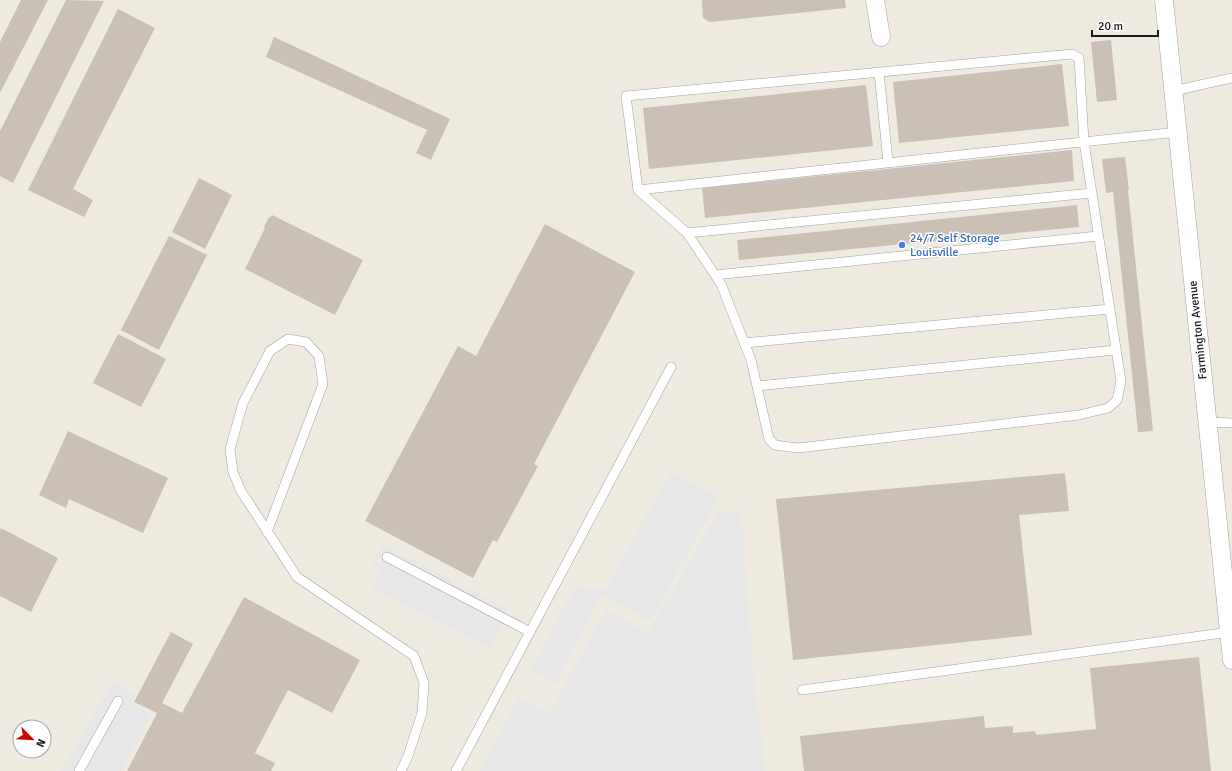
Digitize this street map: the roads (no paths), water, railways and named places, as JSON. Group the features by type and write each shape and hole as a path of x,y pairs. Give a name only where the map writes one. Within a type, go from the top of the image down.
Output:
{"street":[{"path":"876,0 881,37"},
{"name":"Farmington Avenue","path":"1164,0 1232,660"}],"lane":[{"path":"1072,54 1080,58 1084,142 1121,381 1117,400 1108,408 1079,415 798,448 775,445 769,439 751,360 721,284 687,233 638,190 626,96 879,72 1072,54"},
{"path":"879,72 888,162"},
{"path":"1174,91 1232,78"},
{"path":"638,190 1178,132"},
{"path":"687,233 1092,193"},
{"path":"715,275 1098,236"},
{"path":"744,343 1110,309"},
{"path":"267,532 323,384 319,356 306,342 288,339 270,351 243,403 230,449 233,472 241,491 267,532 297,577 414,656 424,683 422,713 408,756 401,771"},
{"path":"757,386 1116,350"},
{"path":"456,771 671,367"},
{"path":"1208,422 1232,423"},
{"path":"387,557 530,632"},
{"path":"802,690 1230,632"},
{"path":"79,771 118,701"}],"place":[{"name":"24/7 Self Storage Louisville","path":"902,245"}]}
